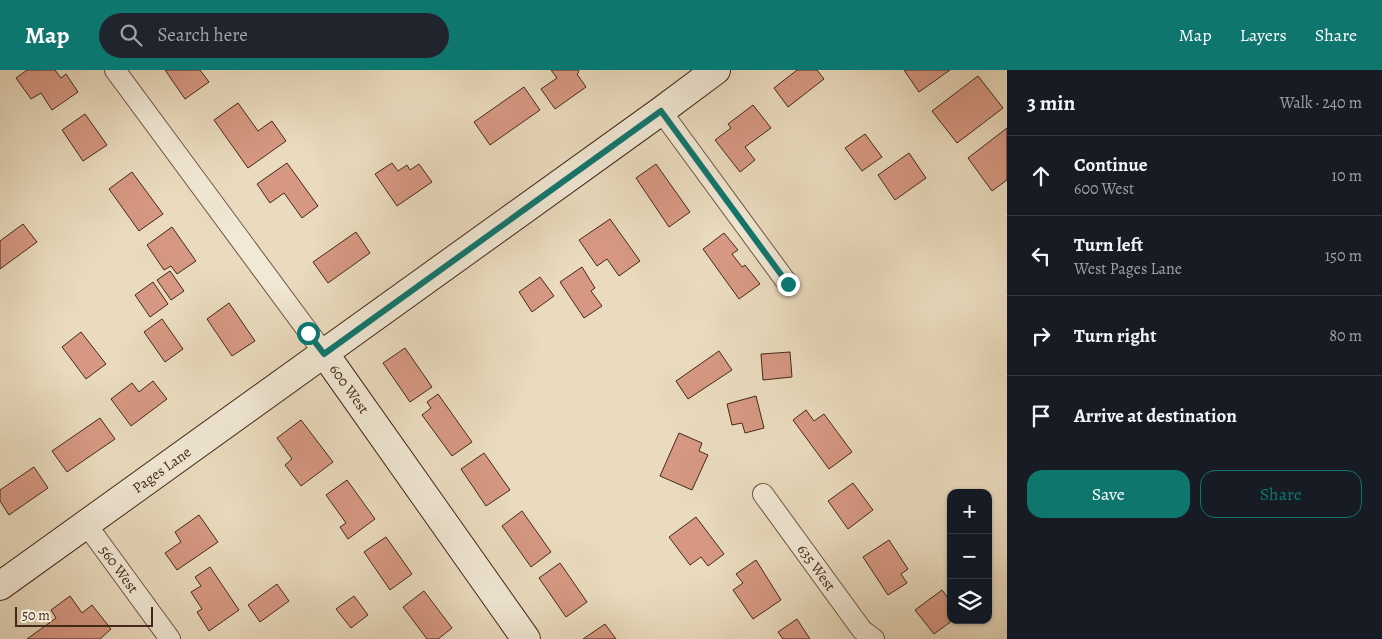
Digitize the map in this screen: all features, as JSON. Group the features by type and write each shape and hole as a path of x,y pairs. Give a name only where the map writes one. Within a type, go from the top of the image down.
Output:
{"street":[{"name":"600 West","path":"115,70 324,354 526,639"},
{"name":"Pages Lane","path":"0,586 716,70"},
{"path":"661,111 788,284"},
{"name":"635 West","path":"762,494 862,630 874,639"},
{"name":"560 West","path":"86,524 170,639"}],"building":[{"path":"27,70 55,70 61,78 66,74 78,92 52,110 41,93 31,99 16,78"},
{"path":"165,70 200,70 209,82 185,99"},
{"path":"551,70 578,70 577,74 586,87 555,109 541,89 557,78"},
{"path":"797,70 817,70 824,79 788,107 774,88"},
{"path":"904,70 950,70 919,92"},
{"path":"978,76 1003,108 957,143 932,111"},
{"path":"524,87 540,110 490,145 474,122"},
{"path":"238,103 258,131 272,121 286,141 248,168 214,120"},
{"path":"753,105 771,128 745,147 755,160 740,172 715,140 731,128 728,124"},
{"path":"85,114 107,145 83,161 62,130"},
{"path":"1007,128 1007,180 992,191 968,158"},
{"path":"865,134 882,157 862,171 845,148"},
{"path":"909,153 926,178 895,200 878,175"},
{"path":"287,163 318,206 302,218 284,193 270,203 257,184"},
{"path":"392,163 398,171 407,165 410,170 419,164 432,182 397,206 375,174"},
{"path":"656,164 690,212 669,227 636,178"},
{"path":"132,172 163,214 139,231 109,189"},
{"path":"610,219 640,261 619,276 607,259 597,266 579,240"},
{"path":"23,224 37,242 0,269 0,241"},
{"path":"172,227 196,261 177,274 171,266 164,270 147,245"},
{"path":"356,232 370,253 328,283 313,262"},
{"path":"724,233 738,250 732,254 742,267 745,265 760,284 739,299 703,249"},
{"path":"582,267 595,288 591,291 602,306 584,318 560,282"},
{"path":"170,271 184,291 171,300 157,280"},
{"path":"540,277 554,296 532,312 519,292"},
{"path":"153,282 168,304 150,317 135,295"},
{"path":"229,303 255,341 232,356 207,319"},
{"path":"162,319 183,349 165,362 144,332"},
{"path":"81,332 106,364 86,379 62,347"},
{"path":"405,348 432,387 410,402 383,363"},
{"path":"719,351 732,370 688,399 676,381"},
{"path":"790,352 792,377 763,380 761,354"},
{"path":"153,381 167,399 131,426 111,399 132,383 139,392"},
{"path":"438,394 472,442 452,456 422,415 431,408 427,402"},
{"path":"756,396 764,428 745,433 742,423 732,425 727,404"},
{"path":"806,410 814,421 824,414 852,452 829,469 793,420"},
{"path":"100,418 115,439 67,472 52,451"},
{"path":"301,420 333,462 301,486 285,465 292,459 277,438"},
{"path":"679,433 702,443 699,451 708,455 692,490 660,476"},
{"path":"484,453 510,490 486,506 461,469"},
{"path":"34,467 48,488 9,515 0,501 0,490"},
{"path":"347,480 375,519 348,539 340,527 346,523 326,495"},
{"path":"853,483 873,510 848,529 828,501"},
{"path":"522,511 551,552 531,567 502,526"},
{"path":"199,515 218,542 177,570 165,553 181,542 175,532"},
{"path":"696,517 724,554 708,566 701,557 690,565 669,537"},
{"path":"386,537 412,574 390,590 364,552"},
{"path":"889,540 908,569 901,574 907,583 888,595 863,557"},
{"path":"756,560 781,600 753,619 733,590 743,583 736,574"},
{"path":"560,563 587,602 566,617 539,578"},
{"path":"210,567 239,610 209,631 197,612 202,609 191,592 201,586 195,577"},
{"path":"277,584 289,601 260,622 248,605"},
{"path":"942,590 947,597 948,624 934,634 915,610"},
{"path":"424,591 452,628 438,639 427,639 403,607"},
{"path":"70,596 82,613 92,605 111,629 100,639 27,639 56,618 51,610"},
{"path":"354,596 368,615 351,628 336,609"},
{"path":"797,619 810,639 783,639 778,632"},
{"path":"605,624 616,639 583,639"}],"route":[{"path":"308,333 324,354 661,111 788,284"}]}
